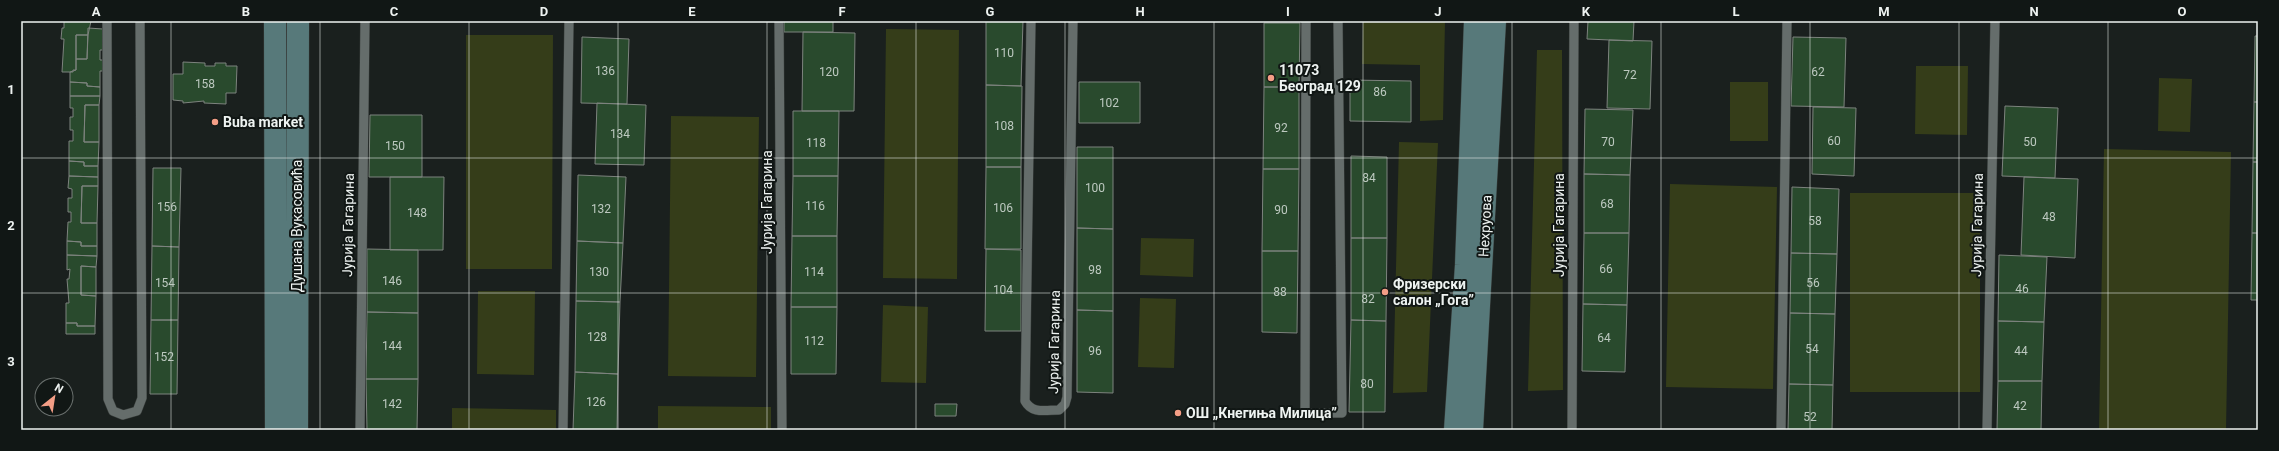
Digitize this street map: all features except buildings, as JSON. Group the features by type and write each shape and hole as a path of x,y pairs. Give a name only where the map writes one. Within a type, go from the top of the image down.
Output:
{"street":[{"name":"Душана Вукасовића","path":"275,21 276,430"},
{"name":"Душана Вукасовића","path":"296,430 298,21"},
{"name":"Нехруова","path":"1455,430 1466,265 1475,21"},
{"name":"Нехруова","path":"1472,430 1495,21"}],"lane":[{"path":"107,21 108,402 113,411 123,416 137,411 142,401 140,21"},
{"name":"Јурија Гагарина","path":"360,430 365,21"},
{"path":"563,430 569,21"},
{"name":"Јурија Гагарина","path":"779,21 782,430"},
{"name":"Јурија Гагарина","path":"1031,21 1025,401 1029,408 1033,410 1059,410 1066,404 1067,397 1073,21"},
{"path":"1306,21 1305,413 1342,413 1338,21"},
{"name":"Јурија Гагарина","path":"1572,430 1574,21"},
{"path":"1781,430 1787,21"},
{"name":"Јурија Гагарина","path":"1988,430 1995,21"}],"green space":[{"path":"1363,21 1445,21 1443,120 1420,121 1420,65 1362,64"},
{"path":"886,29 959,30 957,279 883,278"},
{"path":"466,35 553,35 552,269 466,269"},
{"path":"1537,50 1562,50 1563,390 1528,391"},
{"path":"1916,66 1968,66 1967,135 1915,134"},
{"path":"2159,78 2192,79 2190,132 2158,131"},
{"path":"1730,82 1768,82 1768,141 1730,141"},
{"path":"671,116 759,117 756,377 668,376"},
{"path":"1399,142 1438,143 1427,392 1393,393"},
{"path":"2104,149 2231,152 2226,430 2099,430"},
{"path":"1670,184 1777,187 1773,389 1666,387"},
{"path":"1850,193 1980,193 1980,392 1850,392"},
{"path":"1141,238 1194,239 1193,277 1140,275"},
{"path":"478,291 535,291 534,375 477,374"},
{"path":"1140,298 1176,299 1174,368 1138,367"},
{"path":"883,305 928,307 926,383 881,382"},
{"path":"658,406 771,407 771,430 658,430"},
{"path":"452,408 556,410 556,430 452,430"}],"place":[{"name":"11073 Београд 129","path":"1271,78"},
{"name":"Buba market","path":"215,122"},
{"name":"Фризерски салон „Гога”","path":"1385,292"},
{"name":"ОШ „Кнегиња Милица”","path":"1178,413"}]}
